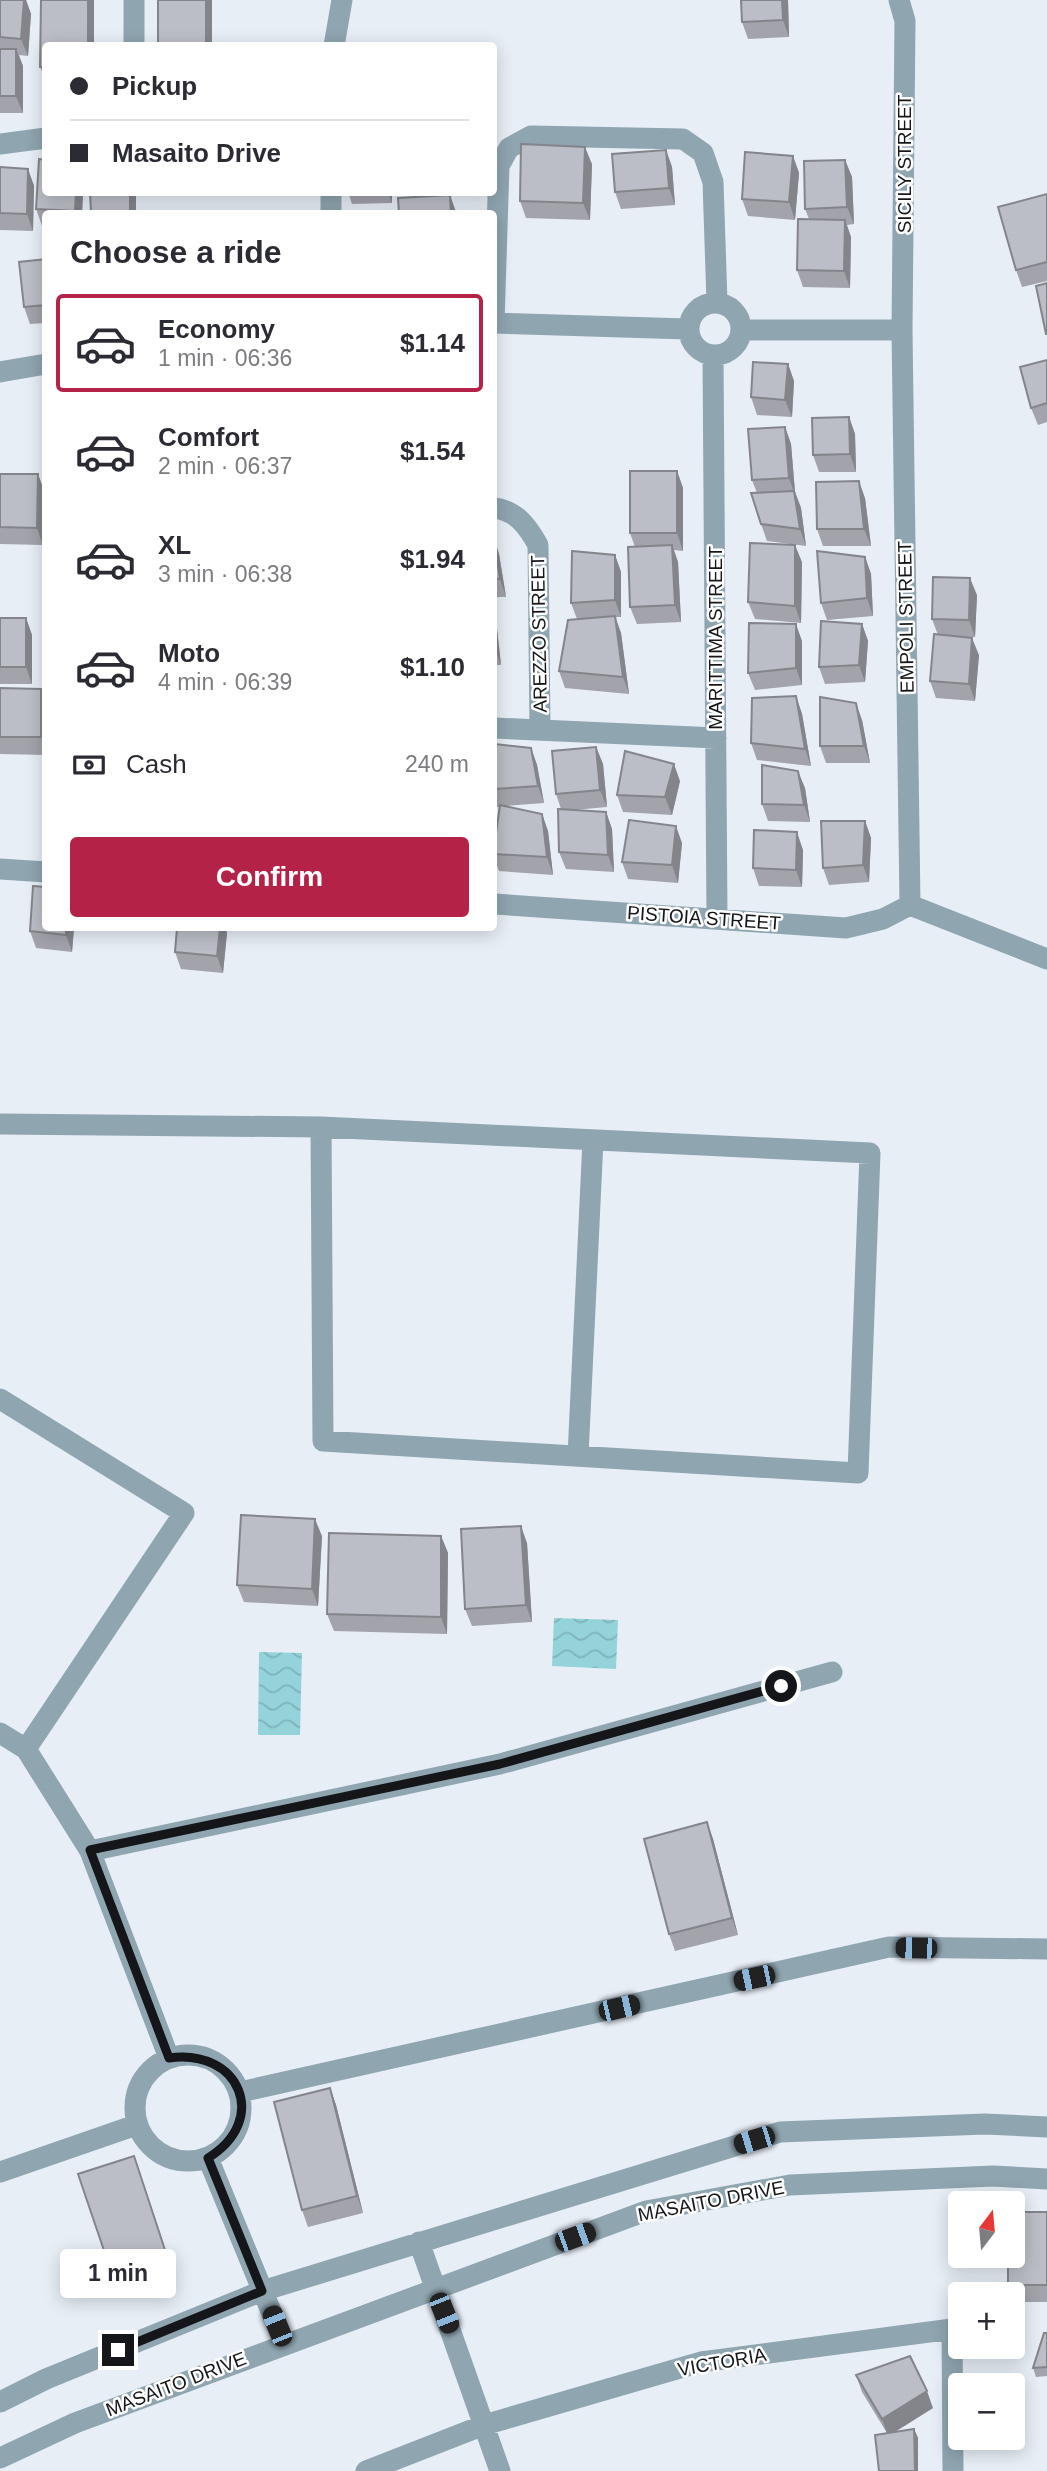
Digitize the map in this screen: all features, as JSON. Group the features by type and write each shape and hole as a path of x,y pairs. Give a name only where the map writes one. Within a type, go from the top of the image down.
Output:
{"street":[{"path":"134,0 134,42"},
{"path":"335,42 342,0"},
{"name":"SICILY STREET","path":"899,0 905,20 902,330"},
{"path":"497,229 499,166 509,148 531,136 683,139 703,153 713,182 717,302"},
{"path":"0,144 42,139"},
{"path":"717,302 735,311 742,330 733,349 713,356 695,348 687,329 696,309 717,302"},
{"path":"497,323 687,329"},
{"path":"742,330 902,330"},
{"name":"EMPOLI STREET","path":"902,330 910,905"},
{"name":"MARITTIMA STREET","path":"713,356 717,919"},
{"path":"0,372 42,365"},
{"name":"AREZZO STREET","path":"499,509 528,526 538,545 540,730"},
{"path":"497,728 716,738"},
{"path":"0,869 42,872"},
{"name":"PISTOIA STREET","path":"497,904 846,928 883,919 910,905"},
{"path":"910,905 1047,959"},
{"path":"0,1124 321,1127 870,1153 858,1474 323,1441 321,1127"},
{"path":"578,1457 593,1140"},
{"path":"0,1399 184,1513 26,1749"},
{"path":"90,1850 500,1764 832,1672"},
{"path":"0,1733 26,1749 90,1850 169,2058"},
{"path":"240,2092 889,1947 1047,1949"},
{"path":"190,2055 211,2060 229,2073 240,2092 242,2112 237,2131 225,2148 208,2158 186,2162 165,2157 147,2144 136,2125 134,2105 139,2084 151,2068 169,2058 190,2055"},
{"name":"MASAITO DRIVE","path":"0,2402 46,2379 262,2291 780,2132 985,2124 1047,2127"},
{"path":"0,2172 136,2125"},
{"path":"208,2158 284,2343"},
{"name":"MASAITO DRIVE","path":"0,2458 75,2423 284,2343 646,2211 790,2185 993,2176 1047,2179"},
{"path":"419,2242 434,2289 464,2362 500,2471"},
{"name":"VICTORIA","path":"366,2471 484,2426 701,2362 951,2329 953,2471"}],"water":[{"path":"554,1618 618,1620 616,1669 552,1666"},
{"path":"259,1652 302,1653 300,1735 258,1735"}],"building":[{"path":"0,0 24,0 21,39 0,37"},
{"path":"41,0 88,0 88,42 42,42 40,67"},
{"path":"158,0 206,0 206,42 158,42"},
{"path":"741,0 782,0 783,20 742,22"},
{"path":"0,49 16,49 16,96 0,96"},
{"path":"521,144 585,147 583,203 520,201"},
{"path":"666,150 669,188 615,192 612,154"},
{"path":"745,152 793,156 789,202 742,199"},
{"path":"39,159 42,159 42,196 76,196 75,210 36,209"},
{"path":"845,160 847,207 805,209 804,161"},
{"path":"0,167 28,169 27,214 0,213"},
{"path":"1047,194 1047,262 1016,270 998,207"},
{"path":"90,196 130,196 130,210 91,210"},
{"path":"450,196 451,210 399,210 398,198"},
{"path":"798,219 845,220 844,271 797,270"},
{"path":"42,259 42,305 24,307 19,262"},
{"path":"1047,283 1047,334 1046,334 1036,286"},
{"path":"1047,360 1047,403 1031,408 1020,367"},
{"path":"753,362 788,364 785,400 751,397"},
{"path":"849,417 850,454 813,455 812,418"},
{"path":"785,427 789,478 752,480 748,429"},
{"path":"630,471 677,471 677,533 630,533"},
{"path":"0,474 38,474 37,528 0,527"},
{"path":"859,481 864,529 817,529 816,482"},
{"path":"794,491 800,529 761,524 751,493"},
{"path":"750,543 795,545 795,606 748,602"},
{"path":"672,545 675,605 630,607 628,547"},
{"path":"572,551 615,555 615,600 571,603"},
{"path":"817,551 865,557 867,598 821,603"},
{"path":"933,577 970,578 969,620 932,619"},
{"path":"615,616 623,677 559,671 568,620"},
{"path":"0,618 26,618 26,667 0,667"},
{"path":"821,621 862,624 859,665 819,667"},
{"path":"749,623 796,624 796,668 748,673"},
{"path":"934,634 972,638 969,684 930,681"},
{"path":"0,688 41,689 41,737 0,737"},
{"path":"796,696 805,749 751,743 752,698"},
{"path":"820,697 856,703 864,746 820,746"},
{"path":"497,744 531,748 538,786 497,789"},
{"path":"596,747 600,790 556,794 552,751"},
{"path":"625,751 674,764 665,797 617,795"},
{"path":"762,765 798,771 804,805 762,804"},
{"path":"500,805 542,814 547,857 497,854"},
{"path":"558,809 606,812 608,855 559,852"},
{"path":"629,820 676,826 672,865 622,862"},
{"path":"821,821 865,821 863,865 823,868"},
{"path":"754,830 797,832 796,870 753,868"},
{"path":"33,886 42,887 42,931 66,931 66,935 30,931"},
{"path":"177,931 220,931 217,956 175,952"},
{"path":"241,1515 315,1519 312,1589 237,1585"},
{"path":"521,1526 526,1605 465,1609 461,1529"},
{"path":"329,1533 441,1536 441,1617 327,1614"},
{"path":"707,1822 732,1918 669,1934 644,1839"},
{"path":"330,2088 357,2196 302,2210 274,2102"},
{"path":"134,2156 168,2259 113,2277 78,2174"},
{"path":"1026,2212 1047,2212 1047,2285 1008,2282 1008,2268 1026,2268"},
{"path":"1044,2333 1047,2333 1047,2367 1033,2368"},
{"path":"910,2356 927,2391 882,2419 856,2375"},
{"path":"914,2429 915,2471 879,2471 875,2435"}],"route":[{"path":"118,2350 262,2291 208,2158 225,2148 237,2131 242,2112 240,2092 229,2073 211,2060 190,2055 169,2058 90,1850 500,1764 781,1686"}]}
